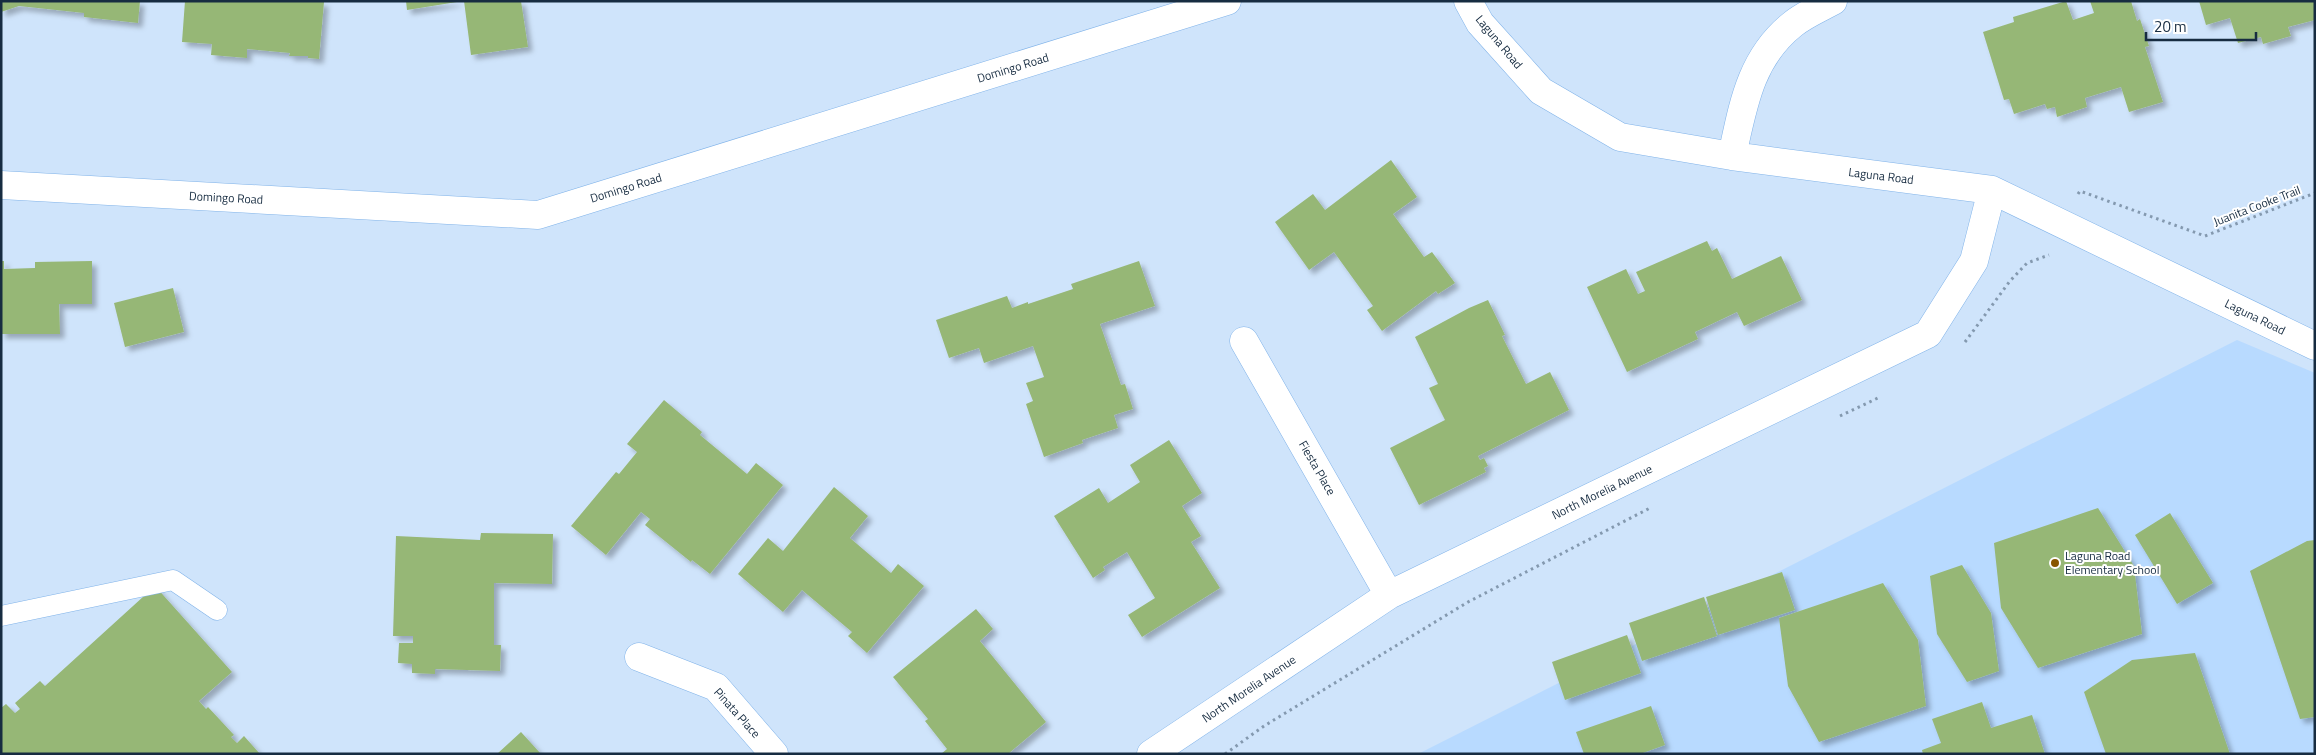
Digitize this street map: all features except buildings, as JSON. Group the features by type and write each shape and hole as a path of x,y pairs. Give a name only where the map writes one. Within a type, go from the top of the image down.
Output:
{"street":[{"name":"Domingo Road","path":"1,185 538,215 1227,1"},
{"name":"Laguna Road","path":"1468,1 1480,22 1541,91 1620,137 1732,156 1992,190 2315,346"},
{"path":"1732,156 1744,99 1763,54 1793,23 1833,1"},
{"name":"North Morelia Avenue","path":"1151,754 1389,595 1928,334 1974,261 1992,190"},
{"name":"Fiesta Place","path":"1244,341 1389,595"},
{"name":"Pinata Place","path":"639,658 716,687 774,754"}],"lane":[{"path":"1,616 173,580 217,610"}],"path":[{"name":"Juanita Cooke Trail","path":"2205,236 2315,193"}],"shaded area":[{"name":"Laguna Road Elementary School","path":"2237,340 2315,373 2315,754 1418,754"}],"place":[{"name":"Laguna Road Elementary School","path":"2055,563"}]}
